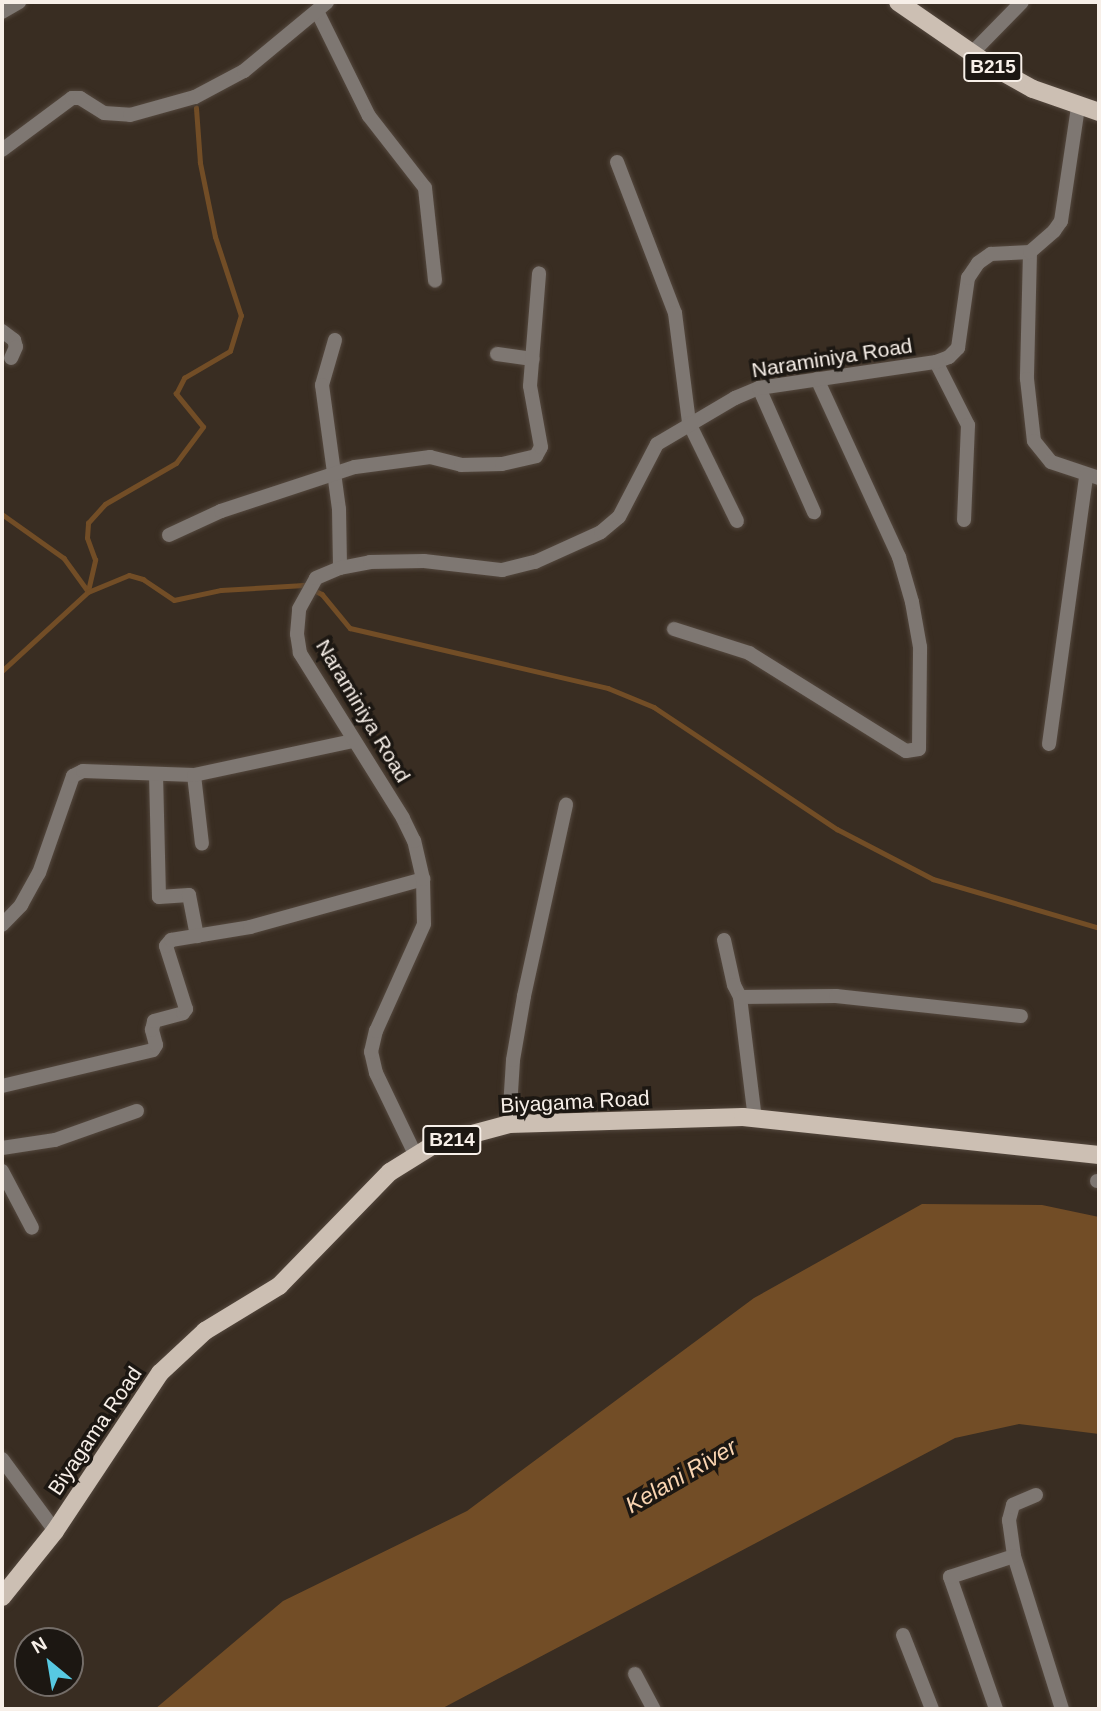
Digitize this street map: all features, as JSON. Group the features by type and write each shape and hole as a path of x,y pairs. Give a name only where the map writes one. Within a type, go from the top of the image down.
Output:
{"main road":[{"name":"B215","path":"898,2 972,53 1033,89 1078,107 1099,112"},
{"name":"Biyagama Road","path":"2,1597 55,1531 160,1373 205,1331 279,1286 390,1172 435,1144 509,1124 743,1117 1099,1155"}],"street":[{"path":"2,12 19,2"},
{"path":"972,53 1022,2"},
{"path":"2,150 72,98 80,98 104,113 130,116 195,97 244,71 322,6 369,116 425,188 435,280"},
{"path":"1049,744 1093,477 1051,461 1034,441 1027,379 1030,252 1054,231 1061,221 1078,107"},
{"path":"617,162 675,313 689,423 737,521"},
{"name":"Naraminiya Road","path":"415,1154 376,1073 371,1052 376,1031 424,924 423,879 414,841 404,818 300,653 297,634 299,609 316,578 340,568 370,562 424,561 502,570 543,560 601,532 619,517 657,444 689,423 759,388 949,358 958,348 968,278 978,263 991,254 1030,252"},
{"path":"169,535 221,511 333,471 430,457 461,465 502,464 536,456 541,447 530,386 539,273"},
{"path":"2,331 14,340 16,347 11,358"},
{"path":"335,340 322,385 339,509 340,568"},
{"path":"497,354 533,359"},
{"path":"936,362 968,425 964,520"},
{"path":"674,629 749,653 906,751 919,749 920,647 912,602 899,556 817,379"},
{"path":"759,388 814,512"},
{"path":"2,925 21,905 39,873 72,776 83,771 194,775 353,741"},
{"path":"156,774 159,897 189,895 197,936"},
{"path":"194,775 202,844"},
{"path":"509,1124 513,1060 524,996 566,805"},
{"path":"2,1086 153,1050 156,1045 152,1024 183,1013 186,1009 166,946 171,940 250,927 423,879"},
{"path":"724,940 734,985 740,997 755,1119"},
{"path":"740,997 836,996 1021,1016"},
{"path":"2,1148 55,1140 137,1111"},
{"path":"2,1171 32,1228"},
{"path":"2,1459 55,1531"},
{"path":"1036,1495 1013,1505 1009,1520 1014,1556 1062,1709"},
{"path":"996,1709 950,1577 1014,1556"},
{"path":"902,1635 932,1709"},
{"path":"635,1674 654,1709"}],"water":[{"name":"Kelani River","path":"922,1204 1042,1205 1099,1217 1099,1434 1019,1424 955,1438 441,1709 155,1709 283,1601 467,1511 754,1298"}],"waterway":[{"path":"88,591 95,560 87,538 88,523 105,504 176,463 203,427 176,394 184,378 230,351 241,316 215,237 200,163 196,108"},
{"path":"2,514 64,558 88,591"},
{"path":"2,671 88,592 129,575 143,579 174,600 221,590 304,585 322,594 350,628 608,688 654,707 837,829 933,879 1099,928"}]}
